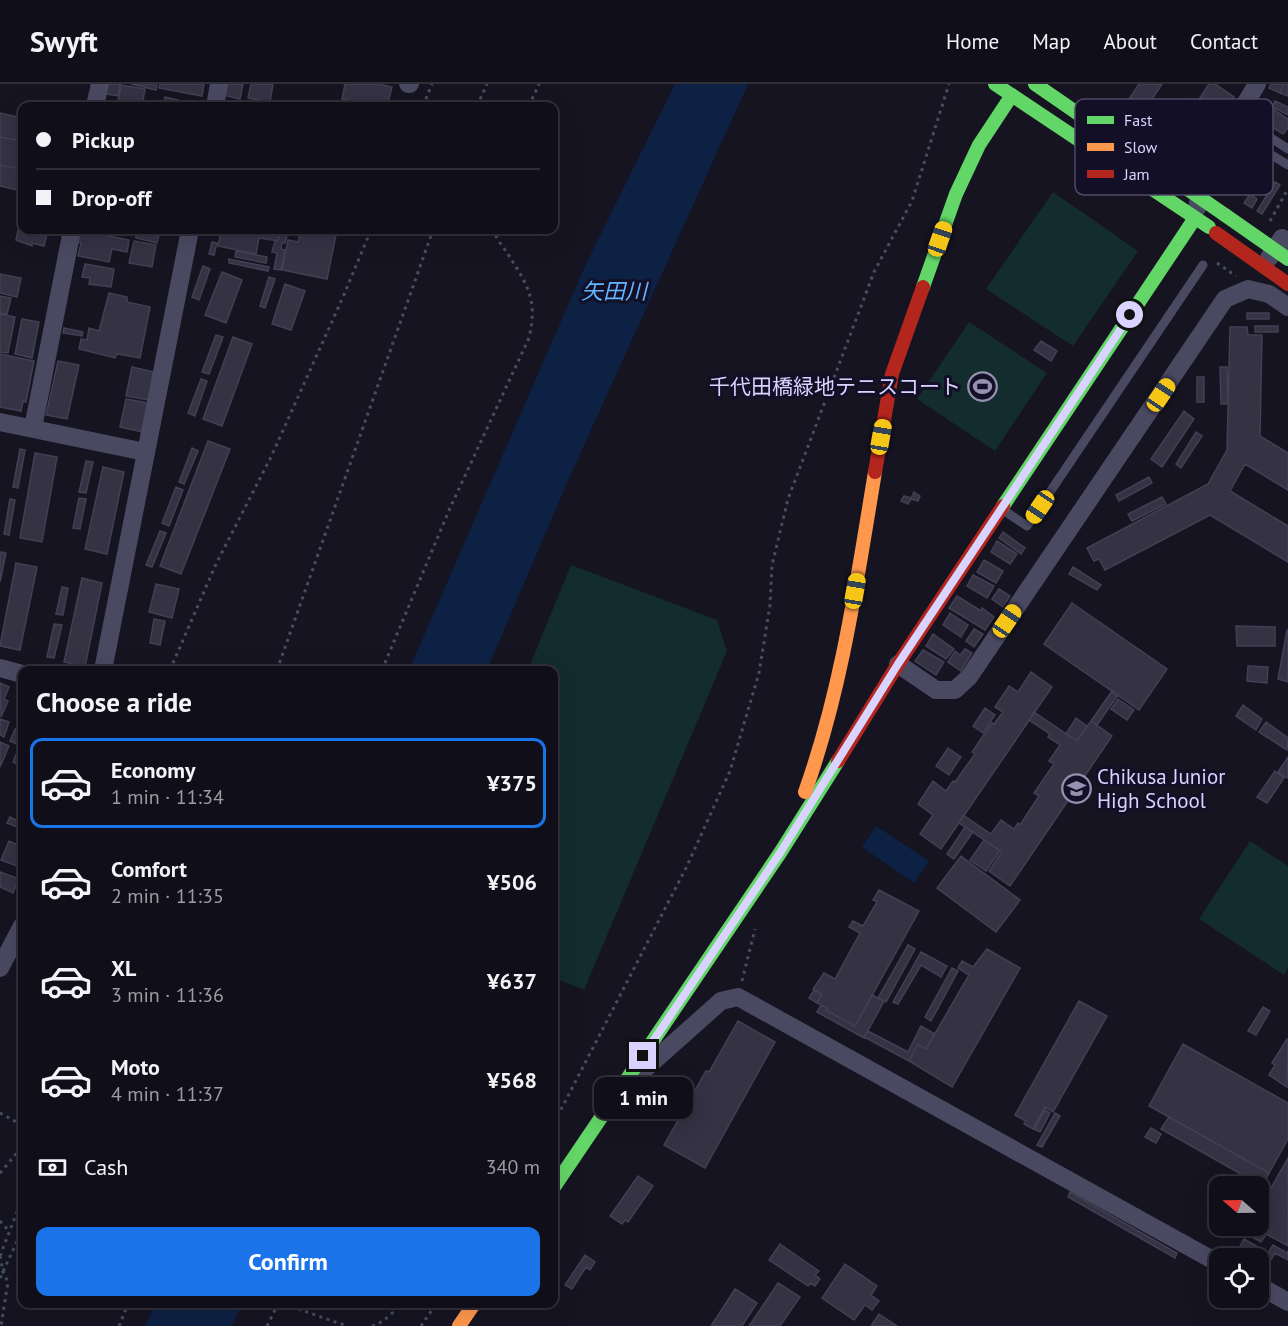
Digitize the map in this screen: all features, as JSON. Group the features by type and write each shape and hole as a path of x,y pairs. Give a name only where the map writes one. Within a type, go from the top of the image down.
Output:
{"street":[{"path":"96,102 100,84"},
{"path":"216,102 219,84"},
{"path":"996,84 1075,137"},
{"path":"780,853 803,799 825,732 843,661 892,374 956,194 979,145 1012,95 1035,84 1075,112"},
{"path":"1248,99 1256,84"},
{"path":"1161,195 1288,284"},
{"path":"1196,195 1288,259"},
{"path":"558,1181 780,853 898,664 1195,218 1199,197"},
{"path":"33,428 71,234"},
{"path":"104,666 189,234"},
{"path":"898,664 936,690 955,690 969,677 1226,299 1245,285 1282,238 1288,242"},
{"path":"1245,285 1269,294 1288,307"},
{"path":"0,422 145,452"},
{"path":"0,668 18,673"},
{"path":"825,732 828,744 833,749 840,749 848,744"},
{"path":"0,968 18,934"},
{"path":"618,1092 721,1000 738,997 1209,1258"},
{"path":"1269,1292 1288,1302"},
{"path":"459,1326 471,1308"}],"lane":[{"path":"1273,139 1288,149"},
{"path":"1273,156 1288,165"},
{"path":"1001,509 1028,526 1203,265"}],"path":[{"path":"425,102 432,84"},
{"path":"479,102 487,84"},
{"path":"531,102 539,84"},
{"path":"558,1115 687,866 730,771 759,673 770,605 772,565 788,499 874,272 912,201 949,84"},
{"path":"1274,224 1269,220 1288,189"},
{"path":"172,666 216,564 276,446 369,234"},
{"path":"278,666 432,234"},
{"path":"384,666 450,508 529,338 533,319 532,300 524,279 496,234"},
{"path":"1209,257 1245,285"},
{"path":"0,1113 18,1123"},
{"path":"0,1173 18,1152"},
{"path":"1,1326 8,1282 3,1272 0,1256 18,1209"},
{"path":"0,1221 9,1231"},
{"path":"0,1278 18,1240"},
{"path":"119,1326 126,1308"},
{"path":"267,1326 276,1308"},
{"path":"295,1308 347,1326"},
{"path":"372,1326 384,1320 397,1308"},
{"path":"421,1326 433,1308"}],"green space":[{"path":"1053,192 1138,251 1073,346 986,289"},
{"name":"千代田橋緑地テニスコート","path":"969,322 1047,373 995,451 917,399"},
{"path":"571,565 717,620 727,651 584,990 558,980 558,666 530,666"},
{"path":"1250,841 1288,866 1288,968 1284,975 1199,919"}],"water":[{"name":"矢田川","path":"675,84 748,84 570,476 489,666 411,666 586,264"},
{"path":"876,826 929,861 914,883 862,847"},
{"path":"153,1308 240,1308 232,1326 145,1326"}],"building":[{"path":"107,84 120,84 118,96 106,94"},
{"path":"131,84 157,84 156,90"},
{"path":"160,84 204,84 202,96 159,88"},
{"path":"226,84 243,84 240,99 223,95"},
{"path":"251,84 273,84 270,102 248,98"},
{"path":"345,84 378,84 392,87 388,102 348,102 349,100 342,99"},
{"path":"1139,84 1162,84 1152,99 1129,99"},
{"path":"1209,84 1215,84 1234,97 1233,99 1199,99"},
{"path":"1271,84 1283,84 1280,93 1269,88"},
{"path":"1283,84 1288,84 1288,96 1280,93"},
{"path":"121,85 145,89 143,102 118,102"},
{"path":"165,97 185,102 164,102"},
{"path":"1275,101 1288,107 1288,115 1273,108"},
{"path":"1273,109 1288,119 1288,128 1283,134 1273,128"},
{"path":"0,113 18,117 18,140 0,137"},
{"path":"0,137 18,140 18,168 0,165"},
{"path":"0,165 18,168 18,190 0,186"},
{"path":"1275,182 1280,185 1262,214 1257,211 1267,195 1273,195"},
{"path":"1249,195 1257,199 1252,208 1244,203"},
{"path":"18,231 18,234 47,234 44,246 32,243 32,246 16,240"},
{"path":"78,234 99,234 129,240 127,252 112,249 109,262 78,256 81,243 76,242"},
{"path":"136,234 159,235 157,243 136,238"},
{"path":"220,234 279,234 278,241 259,238 256,254 218,246"},
{"path":"279,234 287,234 285,243 282,243 281,249 285,250 281,270 274,269 277,253 272,252 275,241 278,241"},
{"path":"300,234 336,234 327,279 282,270 288,240 298,242"},
{"path":"134,241 156,245 152,267 129,263"},
{"path":"212,242 217,243 214,255 209,254"},
{"path":"236,251 267,257 266,263 235,257"},
{"path":"229,259 269,267 268,271 229,263"},
{"path":"85,264 114,269 111,287 89,284 90,278 82,277"},
{"path":"203,266 210,269 199,300 192,297"},
{"path":"222,272 242,280 226,323 205,315"},
{"path":"0,274 21,278 17,297 0,293"},
{"path":"269,277 275,279 265,308 260,306"},
{"path":"285,284 305,291 291,330 272,324"},
{"path":"109,293 127,297 127,302 150,307 140,358 117,354 115,358 79,349 81,339 87,340 89,328 99,331"},
{"path":"0,296 11,298 7,314 0,313"},
{"path":"1247,313 1269,313 1269,319 1247,319"},
{"path":"0,314 15,317 8,353 0,352"},
{"path":"22,319 39,322 32,358 15,354"},
{"path":"1255,326 1278,326 1278,332 1255,332"},
{"path":"1230,327 1247,327 1248,335 1262,335 1260,436 1288,453 1288,490 1245,464 1230,491 1288,526 1288,562 1210,515 1105,570 1099,559 1094,561 1087,548 1208,484 1227,450"},
{"path":"64,328 83,332 82,336 63,333"},
{"path":"216,335 223,337 209,374 202,372"},
{"path":"233,337 252,344 222,426 203,419"},
{"path":"1041,341 1057,351 1051,361 1034,350"},
{"path":"0,354 34,361 26,402 23,401 21,411 0,407"},
{"path":"58,361 79,365 67,419 46,415"},
{"path":"132,367 154,372 148,400 126,396"},
{"path":"1220,367 1227,367 1228,404 1221,404"},
{"path":"1197,377 1204,377 1204,402 1197,402"},
{"path":"201,379 207,381 195,416 188,413"},
{"path":"126,399 149,403 143,432 120,427"},
{"path":"1184,411 1194,419 1162,467 1151,459"},
{"path":"1196,432 1202,436 1181,468 1176,464"},
{"path":"208,441 230,449 181,574 160,566"},
{"path":"192,448 198,451 184,484 179,482"},
{"path":"20,449 25,450 18,488 13,487"},
{"path":"35,453 57,457 42,542 20,538"},
{"path":"86,461 93,462 86,493 79,492"},
{"path":"103,467 124,472 107,554 85,549"},
{"path":"1149,477 1152,483 1119,501 1116,495"},
{"path":"176,487 183,490 169,526 162,523"},
{"path":"914,492 920,496 918,501 911,499 908,504 901,501 904,496 911,498"},
{"path":"1162,497 1166,504 1132,521 1128,514"},
{"path":"79,498 86,499 80,529 73,528"},
{"path":"10,499 15,500 9,535 4,534"},
{"path":"160,531 166,533 152,567 146,565"},
{"path":"1003,532 1025,548 1021,554 999,538"},
{"path":"997,541 1017,554 1010,564 991,552"},
{"path":"1,552 6,553 0,582 0,556"},
{"path":"984,560 1003,571 996,583 977,572"},
{"path":"16,563 37,567 20,650 0,646"},
{"path":"1073,567 1101,585 1097,590 1069,574"},
{"path":"973,575 994,586 987,598 967,586"},
{"path":"82,578 102,583 85,666 64,662"},
{"path":"156,584 179,589 172,618 149,612"},
{"path":"62,587 68,588 63,615 56,614"},
{"path":"999,589 1010,596 1003,607 992,599"},
{"path":"957,596 981,611 982,608 994,617 985,630 949,608"},
{"path":"1072,603 1167,669 1139,710 1044,644"},
{"path":"950,613 968,625 961,637 943,625"},
{"path":"154,619 165,621 160,645 150,643"},
{"path":"54,624 62,625 54,658 47,657"},
{"path":"1236,626 1275,627 1275,646 1237,646"},
{"path":"974,629 983,634 974,647 966,641"},
{"path":"1288,631 1288,682 1278,679"},
{"path":"933,634 954,649 946,659 926,646"},
{"path":"965,649 972,653 961,671 948,662 955,651 960,655"},
{"path":"923,650 944,662 936,675 915,661"},
{"path":"1248,666 1268,667 1267,683 1247,681"},
{"path":"1031,672 1052,687 941,849 920,834 933,815 918,804 933,781 946,791 953,781 955,782 975,754 972,752 992,723 994,724 1003,712 995,707 1009,686 1018,692"},
{"path":"0,683 9,687 4,699 8,701 1,717"},
{"path":"1112,691 1118,695 1097,725 1091,721"},
{"path":"1118,699 1134,710 1127,720 1111,709"},
{"path":"1243,705 1262,719 1256,730 1236,716"},
{"path":"985,708 995,715 983,733 973,726"},
{"path":"1034,712 1077,741 1091,721 1112,736 1010,886 989,871 1002,852 959,823 963,815 991,834 1001,820 1014,829 1018,823 1020,825 1039,796 1034,793 1054,764 1049,761 1060,745 1048,737 1050,734 1029,720"},
{"path":"1076,718 1087,726 1077,741 1066,734"},
{"path":"0,719 9,722 4,737 0,735"},
{"path":"1266,722 1288,738 1287,750 1259,732"},
{"path":"15,729 18,730 18,744 10,741"},
{"path":"0,742 9,746 0,767"},
{"path":"948,748 961,757 949,775 936,766"},
{"path":"18,750 18,764 13,762"},
{"path":"1288,757 1288,776 1287,778 1278,772"},
{"path":"1275,771 1284,778 1267,803 1257,797"},
{"path":"10,817 18,821 18,827 7,823"},
{"path":"965,827 973,832 954,859 947,854"},
{"path":"984,840 1000,851 986,871 970,860"},
{"path":"9,841 18,845 17,866 1,860"},
{"path":"961,856 1020,900 996,932 937,888"},
{"path":"0,872 18,879 13,893 0,887"},
{"path":"879,890 919,911 855,1026 817,1003 822,994 813,989 824,973 835,979 860,933 849,927 853,921 863,926 877,902 873,900"},
{"path":"908,945 915,949 886,1002 878,998"},
{"path":"987,949 1020,968 952,1087 909,1061 918,1044 926,1049 969,975 958,968 962,961 973,967"},
{"path":"921,952 947,966 941,977 921,965 898,1004 893,1002"},
{"path":"952,968 958,971 931,1021 925,1017"},
{"path":"814,990 822,994 817,1003 809,998"},
{"path":"872,995 884,1001 864,1038 817,1012 821,1005 855,1026"},
{"path":"1079,1001 1107,1016 1053,1112 1045,1107 1033,1129 1024,1124 1026,1121 1015,1115"},
{"path":"1263,1007 1270,1011 1256,1035 1248,1031"},
{"path":"738,1021 775,1042 705,1168 664,1145 706,1071 709,1072"},
{"path":"921,1026 935,1034 926,1049 918,1044 909,1061 864,1037 868,1031 908,1052"},
{"path":"1287,1039 1287,1087 1269,1075 1275,1065 1272,1063"},
{"path":"1183,1044 1288,1103 1288,1139 1269,1173 1149,1106"},
{"path":"1045,1110 1050,1113 1040,1132 1034,1129"},
{"path":"1055,1113 1060,1116 1042,1147 1037,1145"},
{"path":"1169,1117 1269,1173 1267,1176 1244,1176 1161,1129"},
{"path":"1151,1128 1161,1134 1156,1143 1145,1137"},
{"path":"1288,1158 1288,1246 1269,1236 1269,1192"},
{"path":"638,1176 653,1186 628,1222 625,1220 622,1224 610,1216"},
{"path":"1070,1192 1177,1253 1175,1258 1068,1197"},
{"path":"1250,1236 1265,1236 1261,1242"},
{"path":"1244,1239 1260,1248 1244,1248 1240,1246"},
{"path":"780,1244 819,1271 815,1275 820,1279 815,1286 810,1283 808,1286 769,1260"},
{"path":"1273,1245 1287,1253 1288,1251 1288,1260 1275,1253 1269,1263 1269,1252"},
{"path":"585,1255 595,1262 590,1270 586,1267 572,1289 565,1285"},
{"path":"845,1264 877,1286 871,1295 879,1301 872,1310 865,1305 854,1320 822,1298"},
{"path":"778,1283 800,1297 780,1326 749,1326"},
{"path":"735,1289 757,1303 742,1326 711,1326"},
{"path":"879,1314 897,1326 871,1326"}],"traffic: fast":[{"path":"995,84 1075,137"},
{"path":"1035,84 1075,112"},
{"path":"923,287 956,194 979,145 1012,95"},
{"path":"1161,195 1209,227"},
{"path":"1196,195 1225,215"},
{"path":"1225,215 1288,259"},
{"path":"1003,506 1195,218"},
{"path":"558,1181 780,853 838,761"}],"traffic: slow":[{"path":"805,792 839,674 875,472"},
{"path":"459,1326 471,1308"}],"traffic: jam":[{"path":"1216,233 1288,284"},
{"path":"875,472 892,374 923,287"},
{"path":"838,761 898,664 1003,506"}],"place":[{"name":"千代田橋緑地テニスコート","path":"982,386"},
{"name":"Chikusa Junior High School","path":"1076,788"}],"route":[{"path":"643,1056 780,853 898,664 1130,315"}]}
